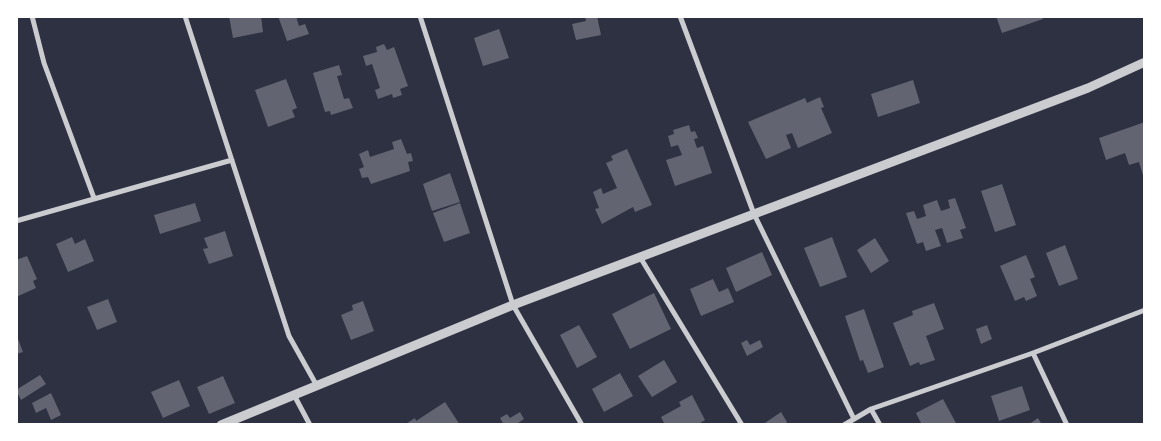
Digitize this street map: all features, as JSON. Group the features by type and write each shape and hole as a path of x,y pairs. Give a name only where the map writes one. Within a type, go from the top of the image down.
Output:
{"street":[{"path":"32,16 44,63 94,198"},
{"path":"186,16 289,336 317,386"},
{"path":"420,16 513,305 582,425"},
{"path":"680,16 754,214 854,419"},
{"path":"221,425 513,305 1088,88 1145,62"},
{"path":"16,221 232,160"},
{"path":"640,257 742,425"},
{"path":"844,425 871,409 1033,353 1145,310"},
{"path":"1033,353 1067,425"},
{"path":"294,395 310,425"},
{"path":"871,409 880,425"}],"building":[{"path":"229,16 261,16 263,32 233,38"},
{"path":"278,16 296,16 299,26 305,24 309,34 287,41"},
{"path":"585,16 597,16 601,35 576,40 572,24 586,21"},
{"path":"996,16 1042,16 1043,19 1002,33"},
{"path":"499,29 509,58 483,66 474,38"},
{"path":"384,44 387,50 394,47 408,86 400,89 402,95 393,98 392,94 378,99 375,90 380,88 372,64 366,66 363,56 377,52 376,47"},
{"path":"339,65 342,75 337,76 344,99 349,98 353,108 331,115 330,111 325,112 313,73"},
{"path":"286,79 297,108 292,110 295,117 268,127 255,90"},
{"path":"913,80 920,103 878,117 871,94"},
{"path":"820,97 824,107 821,108 832,133 798,148 792,133 786,135 791,148 766,159 748,122 805,98 807,103"},
{"path":"1145,122 1144,179 1139,162 1129,165 1125,153 1106,160 1099,138"},
{"path":"689,125 691,132 695,131 698,138 694,139 697,148 703,146 712,173 675,186 666,160 682,155 678,145 671,147 668,136 674,134 673,130"},
{"path":"401,139 407,154 411,153 413,161 408,162 410,171 371,184 368,177 362,178 359,169 364,167 359,154 368,150 370,157 394,149 392,142"},
{"path":"627,149 652,205 635,212 633,207 602,224 595,209 599,208 593,192 601,188 603,194 617,188 606,163 613,160 611,156"},
{"path":"450,173 460,202 432,211 423,184"},
{"path":"1002,184 1016,225 995,232 981,191"},
{"path":"955,198 966,228 960,230 963,238 947,243 942,228 935,230 941,246 926,251 923,242 917,244 906,213 914,211 917,219 926,216 923,205 937,200 941,211 950,208 948,200"},
{"path":"195,203 201,221 160,234 154,215"},
{"path":"460,203 470,233 444,242 433,213"},
{"path":"225,231 233,256 209,264 203,249 208,248 204,238"},
{"path":"72,237 75,244 85,239 94,261 68,272 56,244"},
{"path":"832,237 847,277 820,287 804,248"},
{"path":"875,238 889,261 871,273 857,250"},
{"path":"1065,245 1078,279 1059,286 1046,253"},
{"path":"762,252 772,275 736,292 726,268"},
{"path":"1026,255 1035,277 1030,279 1037,296 1026,301 1024,297 1015,301 1000,266"},
{"path":"27,256 37,279 33,281 36,288 16,297 16,260"},
{"path":"713,279 719,292 728,288 734,302 701,316 690,289"},
{"path":"654,293 671,329 630,349 612,314"},
{"path":"108,299 117,322 97,330 87,307"},
{"path":"363,301 374,331 351,340 341,315 353,310 352,305"},
{"path":"934,303 944,329 926,336 935,360 920,365 919,362 910,366 893,323 913,315 912,311"},
{"path":"864,309 884,367 868,373 863,360 860,361 845,316"},
{"path":"579,325 597,357 577,368 560,335"},
{"path":"987,325 992,339 981,344 976,329"},
{"path":"16,334 23,352 16,354"},
{"path":"747,340 750,345 760,340 763,347 747,356 741,343"},
{"path":"664,360 677,382 652,397 638,376"},
{"path":"620,373 633,396 604,412 592,389"},
{"path":"40,375 46,384 21,400 16,390"},
{"path":"223,376 235,403 209,414 197,387"},
{"path":"179,380 190,406 163,418 151,392"},
{"path":"1022,386 1030,410 999,421 991,396"},
{"path":"51,393 61,415 51,420 46,408 36,413 32,403"},
{"path":"692,395 705,420 697,425 665,425 661,417 681,406 679,402"},
{"path":"943,399 957,425 922,425 916,413"},
{"path":"445,402 460,425 404,425 415,418 416,421"},
{"path":"520,412 524,419 515,425 504,425 500,418 507,414 510,418"},
{"path":"781,412 787,422 785,425 762,425"},
{"path":"1038,418 1042,425 1028,425"}]}
